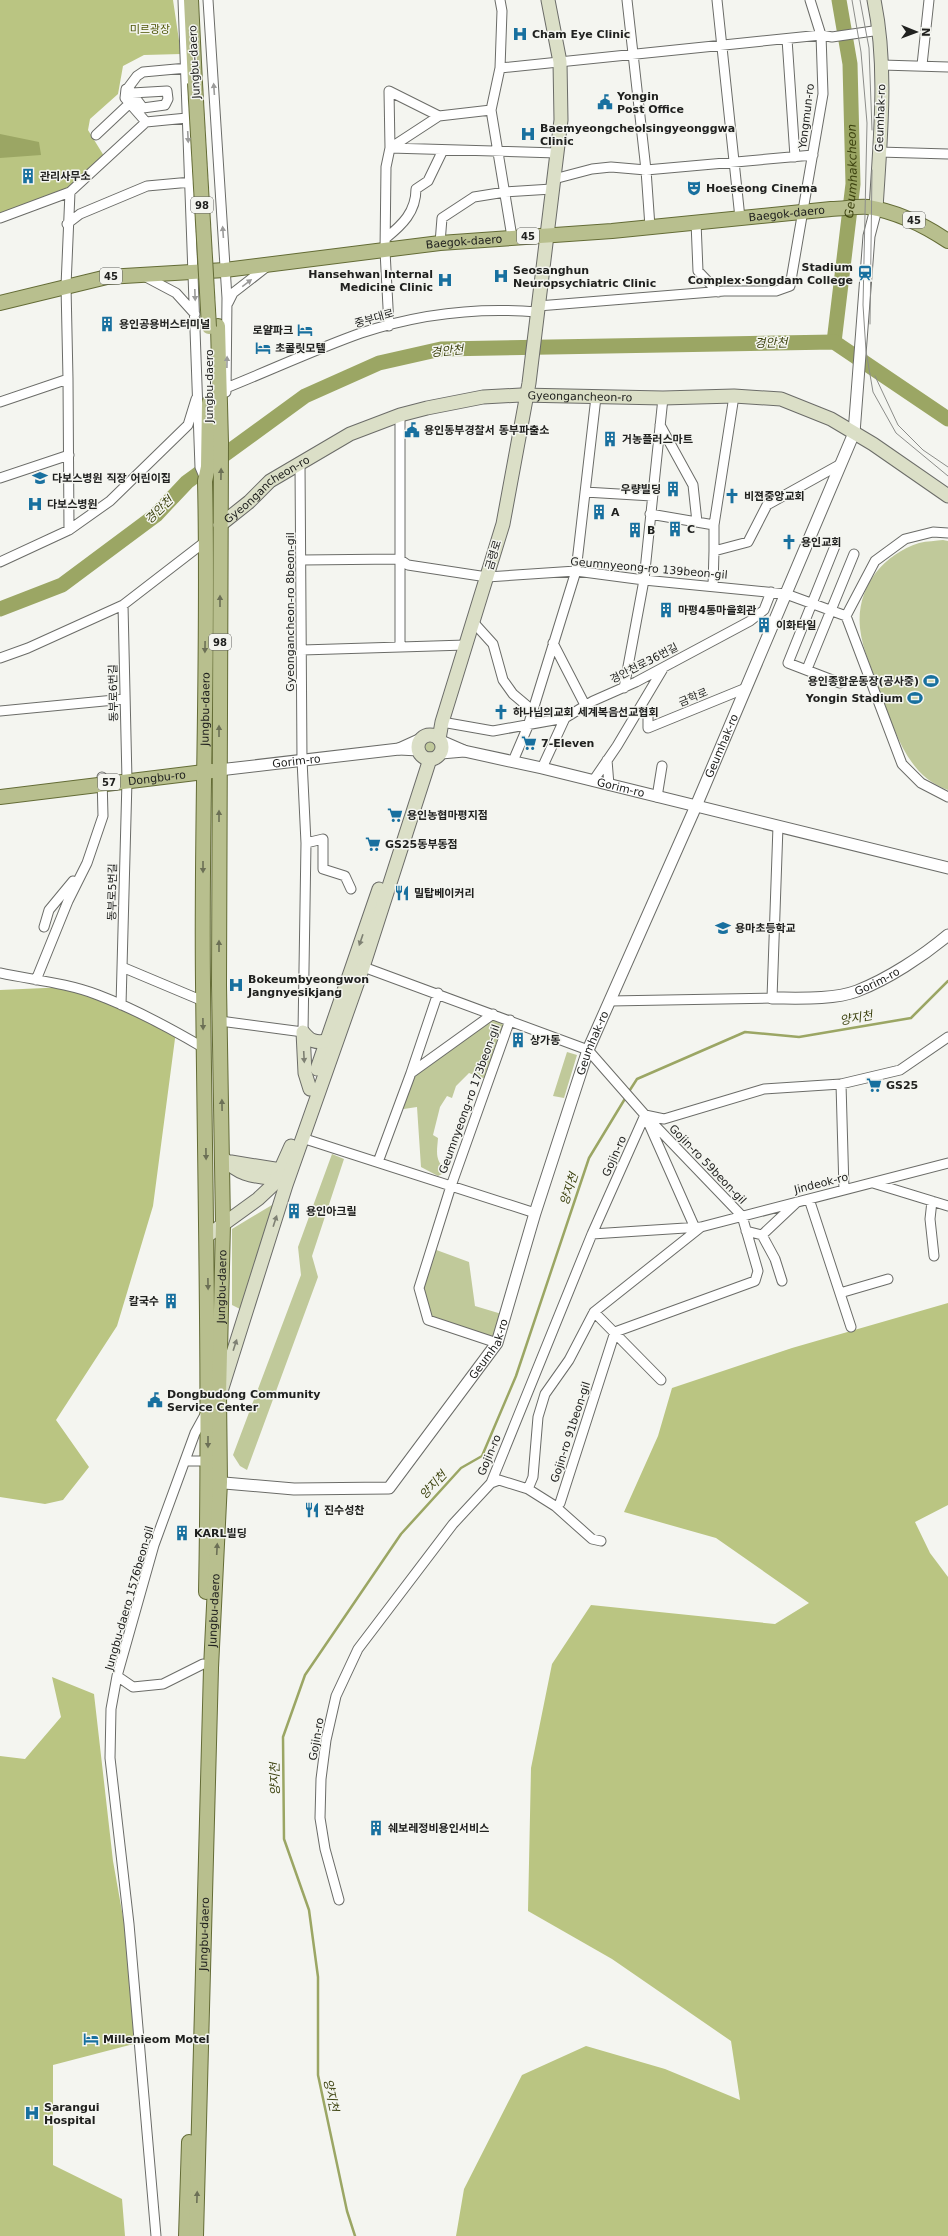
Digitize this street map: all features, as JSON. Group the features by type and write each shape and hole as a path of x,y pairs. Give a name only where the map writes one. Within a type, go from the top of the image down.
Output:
{"main road":[{"name":"Jungbu-daero","path":"191,0 214,326 213,412 208,467 205,481 206,541 203,772 203,1001 207,1236 208,1461 214,1482 211,1668 196,2236"},
{"name":"Jungbu-daero","path":"197,0 198,83"},
{"name":"금령로","path":"440,744 442,722 503,524 528,390 561,120 560,62 548,0"},
{"name":"Geumhak-ro","path":"871,208 879,152 882,65 880,30 874,0"},
{"name":"Baegok-daero","path":"0,303 107,277 225,270 385,245 440,243 650,227 831,209 871,208 914,220 948,241"},
{"name":"Gyeongancheon-ro","path":"220,519 249,502 270,481 300,464 322,448 350,434 400,414 483,397 528,390 596,397 663,398 734,396 781,399 831,419 948,496"},
{"name":"Jungbu-daero","path":"186,2236 203,1664 219,1395 223,1224 219,985 221,443 213,412"},
{"path":"424,748 442,722"},
{"path":"219,1395 358,965 424,748 432,735 440,744 438,757 424,748"},
{"name":"Dongbu-ro","path":"0,797 102,780 127,780 219,770"},
{"path":"207,1236 258,1199 279,1175 327,1041 358,965"},
{"path":"303,1032 310,1040 319,1042 327,1041"},
{"path":"303,1032 305,1073 310,1089"},
{"path":"223,1158 232,1162 279,1175"}],"street":[{"path":"0,562 69,530 110,501 188,425 198,392 191,182 187,118 187,68 184,0"},
{"path":"198,392 213,412 226,388 227,304 208,0"},
{"path":"500,0 500,68 491,110 512,237"},
{"path":"627,0 646,170 650,227"},
{"path":"717,0 740,218"},
{"name":"Yongmun-ro","path":"718,292 776,290 790,286 804,212 823,94 821,36 810,0"},
{"path":"922,65 929,0"},
{"path":"500,68 633,56 787,39 821,36 832,37 880,30"},
{"path":"787,39 795,157"},
{"path":"882,65 922,65 948,67"},
{"path":"96,135 130,95 137,76 143,72 187,68"},
{"path":"389,326 385,245 386,167 390,148 389,91 439,116"},
{"path":"130,95 146,122"},
{"path":"390,148 439,116 491,110"},
{"path":"0,218 70,192 146,122 187,118"},
{"path":"390,148 557,153"},
{"path":"385,245 407,218 416,199 416,189 428,181 443,150"},
{"path":"879,152 948,154"},
{"path":"440,243 442,218 474,197 553,184 592,169 611,167 646,170 734,164 813,155"},
{"path":"67,224 80,214 147,186 191,182"},
{"path":"69,530 66,286 67,224 70,192"},
{"name":"Geumhak-ro","path":"214,1482 294,1489 389,1488 497,1343 535,1213 610,1001 696,806 839,465 854,433 871,208"},
{"path":"696,222 698,271 718,292"},
{"path":"227,304 233,293 270,264"},
{"path":"141,275 176,293 195,314"},
{"name":"중부대로","path":"226,388 362,333 438,314 500,309 538,309 718,292"},
{"path":"0,402 68,379"},
{"path":"714,586 714,525 734,396"},
{"path":"513,761 528,726 576,571 596,397"},
{"path":"624,688 644,580 663,398"},
{"path":"400,414 400,647"},
{"path":"660,425 693,485 697,522"},
{"path":"0,478 69,455"},
{"name":"Gyeongancheon-ro 8beon-gil","path":"300,464 302,560 302,760 306,843 303,1032"},
{"path":"714,551 748,542 768,505 839,465"},
{"path":"585,492 652,496"},
{"path":"650,514 714,525"},
{"path":"948,533 933,532 904,540 875,560 846,616 902,764 921,783 948,797"},
{"path":"0,658 28,648 123,605 206,541"},
{"path":"835,546 788,663 840,683"},
{"path":"806,669 854,554"},
{"path":"302,560 400,558"},
{"name":"Geumnyeong-ro 139beon-gil","path":"400,558 408,565 487,577 576,571 644,580 771,592 786,594 831,612 846,616"},
{"name":"경안천로36번길","path":"442,722 493,731 528,726 564,718 585,705 624,688 750,621 764,610 771,592"},
{"name":"동부로6번길","path":"123,605 127,780"},
{"path":"474,622 493,644 503,680 514,694 532,710"},
{"path":"553,642 552,645 585,705"},
{"path":"302,650 466,645"},
{"path":"593,781 664,666"},
{"name":"금학로","path":"648,714 648,728 746,688"},
{"path":"0,711 125,699"},
{"path":"542,768 564,718"},
{"name":"Gorim-ro","path":"440,744 948,868"},
{"name":"Gorim-ro","path":"219,770 399,749 424,748"},
{"path":"607,760 609,785"},
{"path":"657,797 662,766"},
{"path":"36,980 68,901 87,863 103,816 102,780"},
{"name":"동부로5번길","path":"121,1005 127,780"},
{"path":"772,998 778,826"},
{"path":"306,843 323,839 323,869 345,876 351,889"},
{"path":"44,927 49,910 87,863"},
{"name":"Gorim-ro","path":"610,1001 824,997 856,991 923,957 948,935"},
{"name":"Geumnyeong-ro 173beon-gil","path":"358,965 510,1020 592,1054"},
{"path":"122,967 203,1001"},
{"path":"0,973 98,995 165,1025 204,1048"},
{"path":"378,1162 411,1073 438,993"},
{"name":"Geumnyeong-ro 173beon-gil","path":"411,1073 493,1014"},
{"name":"Geumnyeong-ro 173beon-gil","path":"497,1343 428,1320 419,1288 451,1186 510,1020"},
{"path":"220,1021 303,1032"},
{"path":"643,1112 664,1119 764,1089 841,1084 900,1070 948,1037"},
{"path":"592,1054 643,1112 698,1227"},
{"path":"841,1084 844,1190"},
{"name":"Gojin-ro 59beon-gil","path":"615,1332 755,1281 758,1271 742,1216 643,1112"},
{"name":"Gojin-ro","path":"339,1900 325,1849 320,1818 321,1778 326,1740 336,1696 362,1642 453,1524 491,1483 643,1112"},
{"path":"302,1138 535,1213"},
{"name":"Jindeok-ro","path":"592,1234 698,1227 948,1163"},
{"path":"872,1182 948,1206"},
{"path":"809,1199 851,1327"},
{"path":"932,1201 930,1219 934,1256"},
{"path":"762,1235 797,1202"},
{"name":"Jindeok-ro","path":"594,1312 698,1227"},
{"path":"746,1231 762,1235 775,1259 782,1281"},
{"path":"840,1293 888,1279"},
{"path":"528,1489 533,1477 538,1417 545,1394 569,1360 594,1312 661,1380"},
{"name":"Gojin-ro 91beon-gil","path":"555,1506 560,1503 615,1332"},
{"name":"Jungbu-daero 1576beon-gil","path":"203,1664 163,1684 133,1687 117,1676 154,1545 195,1433 208,1408"},
{"path":"186,1461 208,1461"},
{"path":"491,1483 499,1480 528,1489 555,1506 592,1539 601,1541"},
{"path":"117,1676 111,1710 110,1758 129,1924 156,2236"}],"shaded area":[{"path":"0,134 39,142 41,155 0,158"},
{"name":"Yongin Stadium","path":"928,541 948,541 948,790 934,783 922,774 904,751 863,645 860,628 862,600 874,575 883,565 906,548"},
{"path":"430,740 435,742 437,747 435,752 430,754 425,752 423,747 425,742"},
{"path":"493,1014 510,1020 489,1080 469,1073 456,1086 452,1098 447,1096 440,1107 433,1135 438,1138 438,1160 440,1164 448,1171 438,1176 421,1167 417,1107 397,1110 411,1073"},
{"path":"567,1052 577,1055 564,1098 553,1096"},
{"path":"332,1154 344,1159 312,1256 318,1277 247,1470 240,1466 233,1455 301,1275 298,1247"},
{"path":"277,1202 240,1309 232,1305 232,1229"},
{"path":"431,1248 469,1262 475,1306 505,1315 497,1343 428,1320 419,1288"}],"green space":[{"name":"미르광장","path":"0,0 173,0 181,54 144,55 123,66 118,94 90,119 88,130 104,156 68,190 0,213"},
{"path":"68,987 176,1031 153,1206 117,1326 56,1420 89,1467 63,1500 45,1504 0,1497 0,990"},
{"path":"948,1303 948,1505 915,1522 930,1553 948,1577 948,2236 456,2236 464,2189 522,2075 586,2046 665,2069 740,2100 731,2041 612,1959 528,1911 531,1768 552,1664 591,1605 775,1624 809,1603 716,1538 624,1512 658,1436 672,1388 792,1348"},
{"path":"52,1677 94,1694 113,1861 145,2041 53,2065 53,2165 122,2199 125,2236 0,2236 0,1756 25,1759 61,1717"}],"waterway":[{"name":"Geumhakcheon","path":"834,342 853,184 850,64 839,0"},
{"name":"경안천","path":"0,609 62,585 156,515 187,482 305,396 379,363 441,349 834,342 948,419"},
{"name":"양지천","path":"628,1093 637,1079 745,1032 799,1037 911,1018 948,981"},
{"name":"양지천","path":"355,2236 347,2211 318,2075 318,1977 309,1910 284,1839 283,1737 305,1675 401,1534 461,1468 482,1456 516,1376 589,1158 626,1097"}],"tram line":[{"path":"852,0 861,52 867,123 863,305 866,351 873,392 896,433 948,476"},
{"path":"860,0 869,48 872,130"},
{"path":"870,324 872,170"},
{"path":"875,376 898,425 923,450 948,467"}],"place":[{"name":"Cham Eye Clinic","path":"520,34"},
{"name":"Yongin Post Office","path":"605,102"},
{"name":"Baemyeongcheolsingyeonggwa Clinic","path":"528,134"},
{"name":"관리사무소","path":"28,176"},
{"name":"Hoeseong Cinema","path":"694,188"},
{"name":"Stadium Complex·Songdam College","path":"865,273"},
{"name":"Seosanghun Neuropsychiatric Clinic","path":"501,276"},
{"name":"Hansehwan Internal Medicine Clinic","path":"445,280"},
{"name":"용인공용버스터미널","path":"107,324"},
{"name":"로얄파크","path":"305,330"},
{"name":"초콜릿모텔","path":"263,348"},
{"name":"용인동부경찰서 동부파출소","path":"412,430"},
{"name":"거농플러스마트","path":"610,439"},
{"name":"다보스병원 직장 어린이집","path":"40,478"},
{"name":"우량빌딩","path":"673,489"},
{"name":"비젼중앙교회","path":"732,496"},
{"name":"다보스병원","path":"35,504"},
{"name":"A","path":"599,512"},
{"name":"C","path":"675,529"},
{"name":"B","path":"635,530"},
{"name":"용인교회","path":"789,542"},
{"name":"마평4통마을회관","path":"666,610"},
{"name":"이화타일","path":"764,625"},
{"name":"용인종합운동장(공사중)","path":"931,681"},
{"name":"Yongin Stadium","path":"915,698"},
{"name":"하나님의교회 세계복음선교협회","path":"501,712"},
{"name":"7-Eleven","path":"529,743"},
{"name":"용인농협마평지점","path":"395,815"},
{"name":"GS25동부동점","path":"373,844"},
{"name":"밀탑베이커리","path":"402,893"},
{"name":"용마초등학교","path":"723,928"},
{"name":"Bokeumbyeongwon Jangnyesikjang","path":"236,985"},
{"name":"상가동","path":"518,1040"},
{"name":"GS25","path":"874,1085"},
{"name":"용인아크릴","path":"294,1211"},
{"name":"칼국수","path":"171,1301"},
{"name":"Dongbudong Community Service Center","path":"155,1400"},
{"name":"진수성찬","path":"312,1510"},
{"name":"KARL빌딩","path":"182,1533"},
{"name":"쉐보레정비용인서비스","path":"376,1828"},
{"name":"Millenieom Motel","path":"91,2039"},
{"name":"Sarangui Hospital","path":"32,2113"}]}
